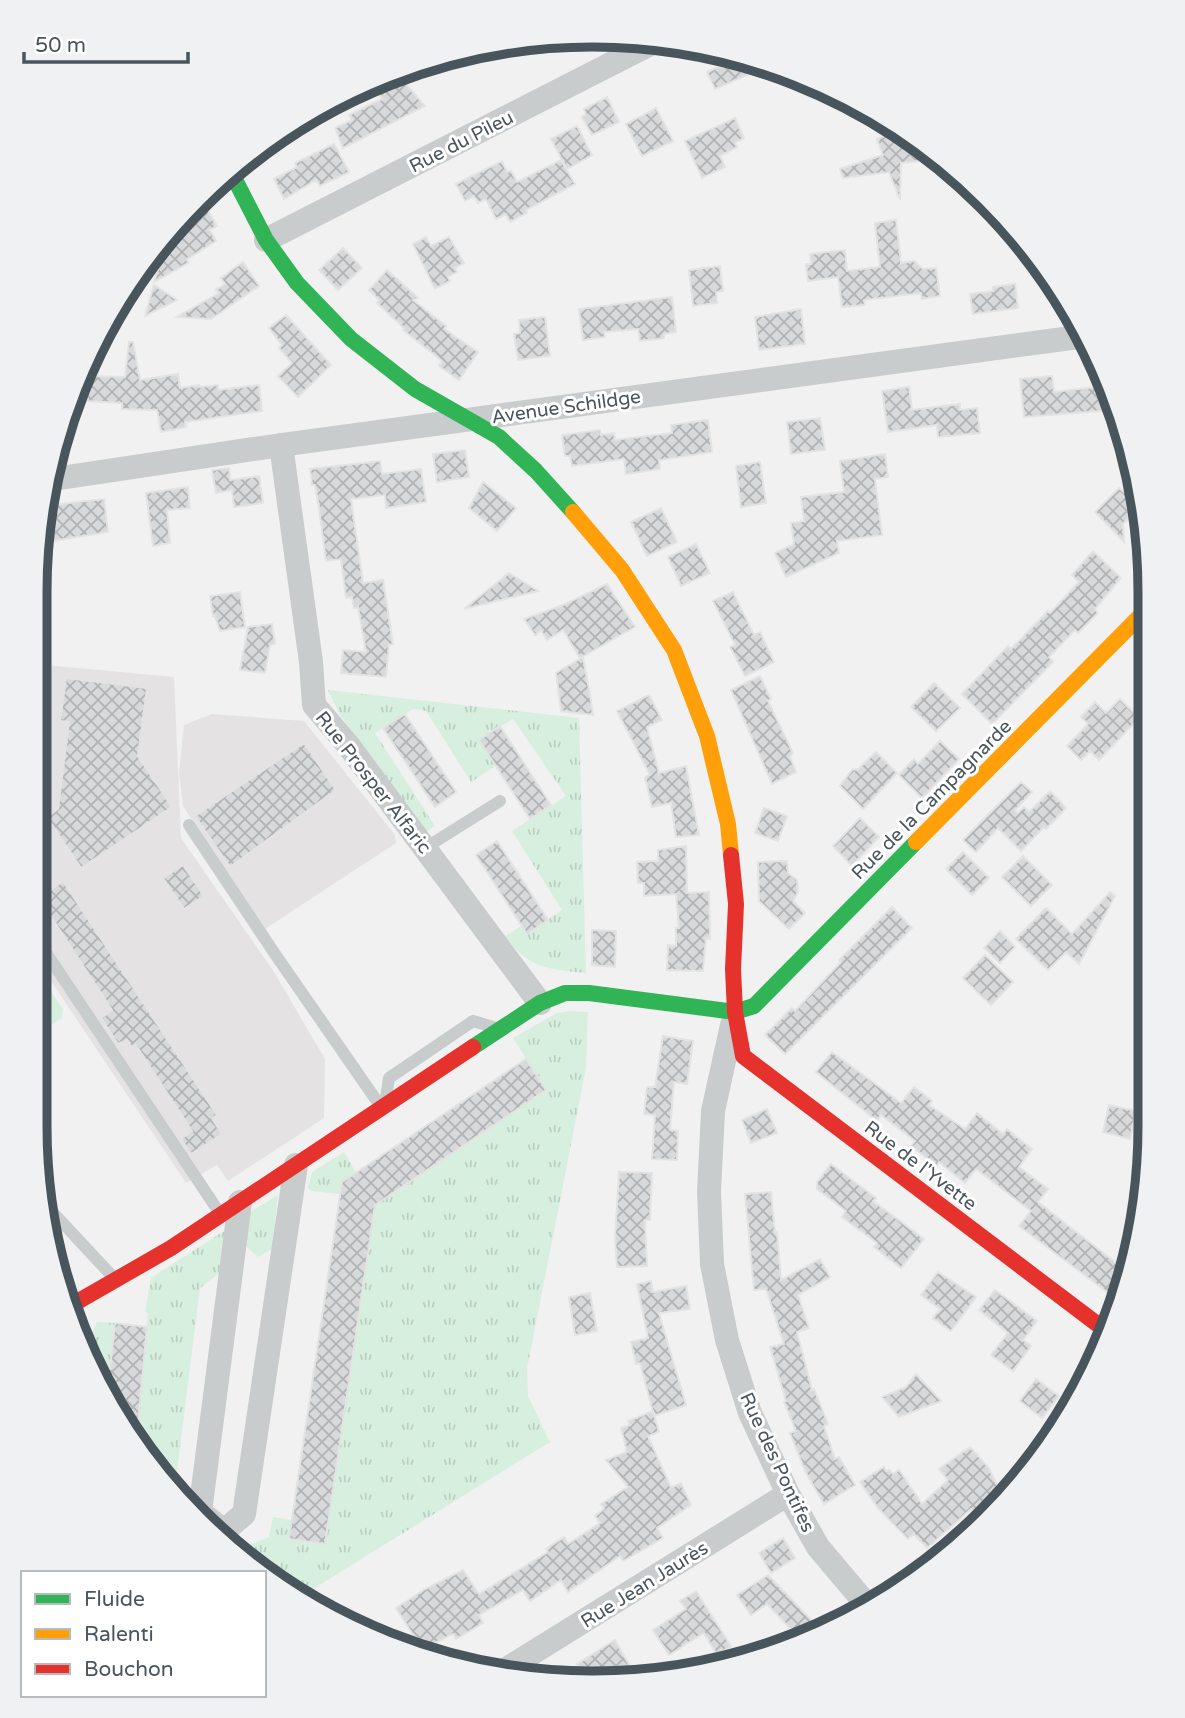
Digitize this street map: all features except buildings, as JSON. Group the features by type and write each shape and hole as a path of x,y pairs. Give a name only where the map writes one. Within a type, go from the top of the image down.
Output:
{"street":[{"name":"Rue du Pileu","path":"266,240 640,49"},
{"name":"Rue de l'Yvette","path":"236,181 266,240 297,283 351,339 415,389 499,438 536,471 622,570 674,650 707,736 728,824 736,904 733,969 735,1012 743,1056 1099,1326"},
{"name":"Avenue Schildge","path":"60,479 466,419 1075,338"},
{"name":"Rue Prosper Alfaric","path":"281,445 311,662 314,705 348,745 540,1003"},
{"name":"Rue de la Campagnarde","path":"735,1012 754,1006 774,988 1138,618"},
{"path":"77,1303 171,1248 540,1003 565,993 589,993 735,1012"},
{"name":"Rue des Pontifes","path":"735,1012 713,1111 709,1192 712,1264 727,1340 750,1413 788,1494 818,1547 862,1599"},
{"path":"226,1529 244,1514 296,1165"},
{"path":"201,1504 230,1208"},
{"name":"Rue Jean Jaurès","path":"513,1665 788,1494"}],"lane":[{"path":"425,848 500,801"},
{"path":"189,825 275,954 383,1106"},
{"path":"47,953 230,1208"},
{"path":"55,1215 116,1280"}],"shaded area":[{"path":"47,665 174,677 181,838 274,972 325,1059 324,1118 228,1181 217,1165 186,1183 47,975"},
{"path":"212,714 304,721 395,835 396,843 265,929 183,806 179,773 184,725"}],"green space":[{"path":"328,690 579,718 586,973 550,968 531,961 505,936 521,926 527,934 562,910 512,831 566,796 513,719 479,740 496,766 471,782 426,711 413,709 375,733 435,826 426,832 340,715"},
{"path":"47,986 63,1009 62,1018 47,1027"},
{"path":"588,1012 586,1068 527,1369 528,1396 550,1442 309,1591 247,1546 269,1537 273,1517 292,1520 290,1539 325,1544 375,1205 546,1090 513,1038 557,1013"},
{"path":"344,1152 356,1173 342,1182 340,1194 312,1191 308,1188 312,1172"},
{"path":"278,1195 272,1249 258,1257 245,1245 250,1212"},
{"path":"227,1229 221,1272 200,1288 176,1477 138,1426 148,1313 145,1312 151,1278"},
{"path":"97,1322 115,1323 110,1369 104,1368 90,1337"}],"traffic: fast":[{"path":"236,181 266,240 297,283 351,339 415,389 499,437 536,471 573,512"},
{"path":"473,1047 540,1003 565,993 589,993 735,1012 754,1006 916,842"}],"traffic: slow":[{"path":"573,512 622,570 674,650 707,736 728,824 731,855"},
{"path":"916,842 1138,618"}],"traffic: jam":[{"path":"731,855 736,904 733,969 735,1012 743,1056 1099,1326"},
{"path":"76,1302 171,1248 473,1047"}]}
